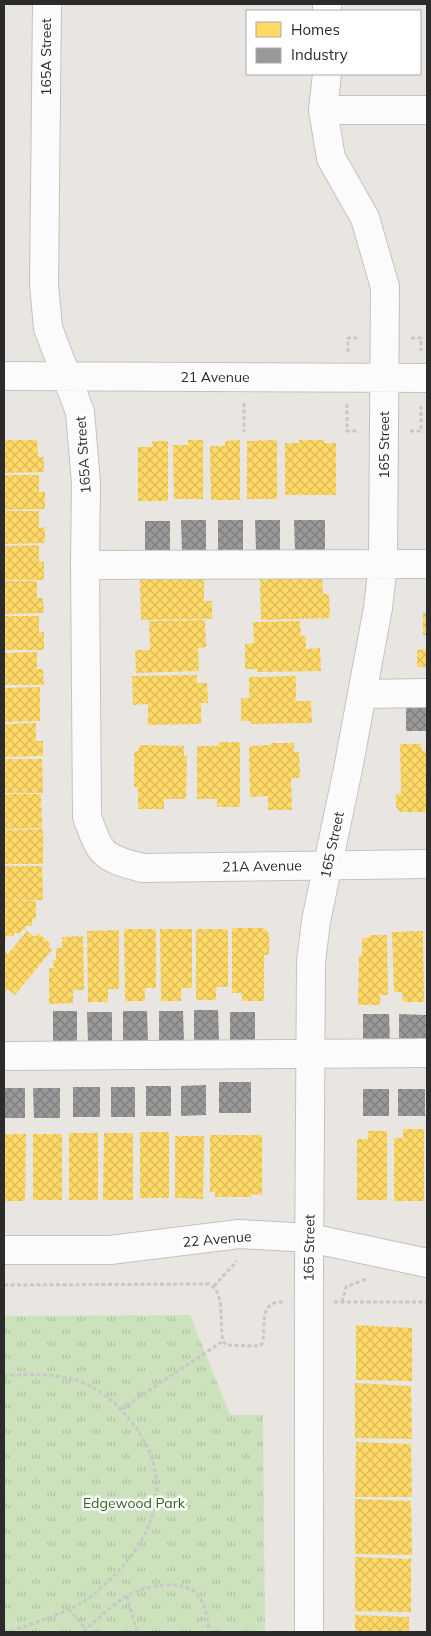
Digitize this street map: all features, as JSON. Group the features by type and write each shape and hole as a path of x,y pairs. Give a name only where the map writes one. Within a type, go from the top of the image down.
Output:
{"street":[{"name":"165A Street","path":"46,4 44,284 48,328 80,412 86,483 87,817 102,850"},
{"name":"165 Street","path":"309,1632 308,1302 311,962 316,921 378,608 383,564 384,287 366,218 331,158 323,110 327,75"},
{"path":"323,110 427,110"},
{"name":"21 Avenue","path":"4,376 384,378 423,376"},
{"path":"85,565 427,564"},
{"path":"362,694 427,693"},
{"name":"21A Avenue","path":"102,850 118,861 142,868 427,864"},
{"path":"4,1056 427,1053"},
{"name":"22 Avenue","path":"4,1250 110,1250 239,1234 310,1238 427,1263"}],"path":[{"path":"348,360 348,338 363,338"},
{"path":"405,431 421,431 423,376 421,338 407,338"},
{"path":"347,399 347,431 363,431"},
{"path":"214,1286 237,1263 238,1256"},
{"path":"342,1302 346,1287 369,1278 370,1271"},
{"path":"4,1285 202,1283 214,1286 219,1295 223,1341 226,1345 259,1346 262,1344 268,1305 276,1302 285,1302"},
{"path":"329,1302 427,1302"},
{"path":"121,1409 223,1341"},
{"path":"4,1376 52,1376 76,1380 94,1388 121,1409 134,1426 145,1443 155,1465 158,1485 156,1505 148,1529 121,1568 94,1594 68,1609 9,1632"},
{"path":"68,1609 85,1631 127,1596 137,1591 160,1585 181,1586 192,1590 201,1601 207,1614 209,1632"},
{"path":"127,1596 137,1632"}],"green space":[{"name":"Edgewood Park","path":"190,1315 230,1415 263,1415 265,1632 4,1632 4,1316"}],"building: Homes":[{"path":"4,440 37,440 38,457 44,457 44,472 4,473"},
{"path":"188,440 203,440 203,499 174,499 173,445 188,445"},
{"path":"240,440 240,500 211,500 210,446 225,446 225,441"},
{"path":"277,440 277,499 247,499 247,441"},
{"path":"299,440 324,440 324,443 336,443 336,495 285,495 285,443 299,443"},
{"path":"152,441 168,441 168,501 138,501 138,447 153,447"},
{"path":"4,475 39,475 39,492 45,492 45,509 4,510"},
{"path":"4,511 39,511 39,528 45,527 45,543 4,544"},
{"path":"39,545 39,562 44,562 44,580 4,580 4,546"},
{"path":"322,576 323,594 329,594 330,618 261,620 260,578"},
{"path":"204,578 204,601 212,601 212,619 141,620 140,579"},
{"path":"4,581 37,581 37,598 43,598 44,613 4,614"},
{"path":"423,613 427,613 427,635 423,635"},
{"path":"4,616 39,616 39,632 44,632 44,650 4,650"},
{"path":"205,620 206,647 198,648 199,671 136,673 135,650 150,650 149,621"},
{"path":"300,621 301,636 306,636 306,649 320,648 321,671 257,672 257,669 245,669 245,644 254,643 253,622"},
{"path":"427,649 427,667 417,667 417,650"},
{"path":"37,652 37,669 43,669 44,685 4,685 4,653"},
{"path":"197,675 197,683 207,683 208,703 201,703 201,724 148,725 148,704 133,705 132,676"},
{"path":"296,676 296,701 311,701 312,723 251,724 251,721 241,721 241,698 249,698 249,677"},
{"path":"40,687 40,721 4,722 4,688"},
{"path":"36,723 36,741 43,741 43,756 4,757 4,724"},
{"path":"218,742 240,742 240,807 217,807 217,799 197,799 197,746 218,746"},
{"path":"270,743 294,743 294,752 299,752 300,778 291,778 292,810 268,810 268,796 250,797 249,746 270,745"},
{"path":"400,744 421,744 422,751 427,751 427,812 401,812 396,807 396,794 401,794"},
{"path":"139,745 184,746 184,756 187,756 186,799 164,799 164,809 138,809 138,787 134,787 134,751 139,751"},
{"path":"4,759 42,759 43,793 4,793"},
{"path":"4,794 41,794 42,828 4,829"},
{"path":"43,829 43,864 4,864 4,830"},
{"path":"4,866 42,866 43,900 4,901"},
{"path":"4,901 36,901 36,919 32,919 32,926 25,926 25,930 21,930 21,933 14,933 14,936 6,936 6,940 4,940"},
{"path":"232,928 264,928 269,934 269,955 264,955 264,1001 242,1001 242,993 232,993"},
{"path":"124,929 156,929 156,988 145,988 145,1001 125,1001"},
{"path":"160,929 192,929 192,988 181,988 181,1001 161,1001"},
{"path":"196,929 228,929 228,987 216,987 216,1000 196,1000"},
{"path":"119,930 119,989 108,989 108,1002 88,1002 87,931"},
{"path":"27,931 35,937 38,933 51,944 48,947 52,950 15,995 8,989 4,994 4,953 5,951 8,954"},
{"path":"423,931 424,1002 403,1002 402,992 394,992 392,932"},
{"path":"369,935 387,935 388,995 380,995 380,1005 358,1005 359,956 362,955 362,938 369,938"},
{"path":"83,936 84,990 73,990 73,1003 49,1004 49,968 54,968 53,960 56,960 56,948 62,948 62,937"},
{"path":"403,1129 424,1129 424,1201 394,1201 394,1138 403,1138"},
{"path":"368,1131 387,1131 387,1200 357,1200 357,1139 368,1139"},
{"path":"140,1132 169,1132 169,1198 140,1198"},
{"path":"69,1133 98,1133 98,1200 69,1200"},
{"path":"104,1133 133,1133 133,1200 103,1200"},
{"path":"4,1134 26,1134 25,1201 4,1201"},
{"path":"33,1134 62,1134 62,1200 33,1200"},
{"path":"210,1135 262,1135 262,1195 251,1194 251,1197 215,1197 215,1192 210,1192"},
{"path":"175,1136 204,1136 203,1199 175,1198"},
{"path":"356,1325 412,1328 412,1381 356,1380"},
{"path":"355,1383 411,1386 412,1439 355,1438"},
{"path":"356,1442 411,1444 412,1497 355,1497"},
{"path":"355,1499 411,1501 412,1555 355,1554"},
{"path":"355,1557 411,1559 411,1612 355,1611"},
{"path":"355,1615 409,1617 409,1632 355,1632"}],"building: Industry":[{"path":"181,520 206,520 206,550 182,550"},
{"path":"218,520 243,520 243,550 218,550"},
{"path":"255,520 280,520 280,550 256,550"},
{"path":"294,520 325,520 325,550 295,551"},
{"path":"145,521 170,521 170,551 145,552"},
{"path":"406,705 427,705 427,731 406,731"},
{"path":"194,1010 218,1010 219,1040 194,1040"},
{"path":"53,1011 77,1011 77,1041 53,1041"},
{"path":"123,1011 147,1011 148,1041 123,1041"},
{"path":"159,1011 183,1011 184,1041 159,1041"},
{"path":"87,1012 112,1012 112,1042 88,1042"},
{"path":"230,1012 255,1012 255,1042 230,1042"},
{"path":"363,1014 389,1014 390,1042 363,1042"},
{"path":"399,1014 426,1015 426,1042 399,1042"},
{"path":"219,1082 251,1082 251,1113 219,1113"},
{"path":"206,1085 206,1115 181,1116 181,1086"},
{"path":"146,1086 171,1086 171,1116 146,1116"},
{"path":"73,1087 100,1087 100,1117 73,1117"},
{"path":"111,1087 135,1087 135,1117 111,1117"},
{"path":"4,1088 25,1088 25,1118 4,1118"},
{"path":"33,1088 60,1088 60,1118 34,1118"},
{"path":"363,1089 389,1089 389,1116 363,1116"},
{"path":"398,1089 425,1089 425,1116 398,1116"}]}
